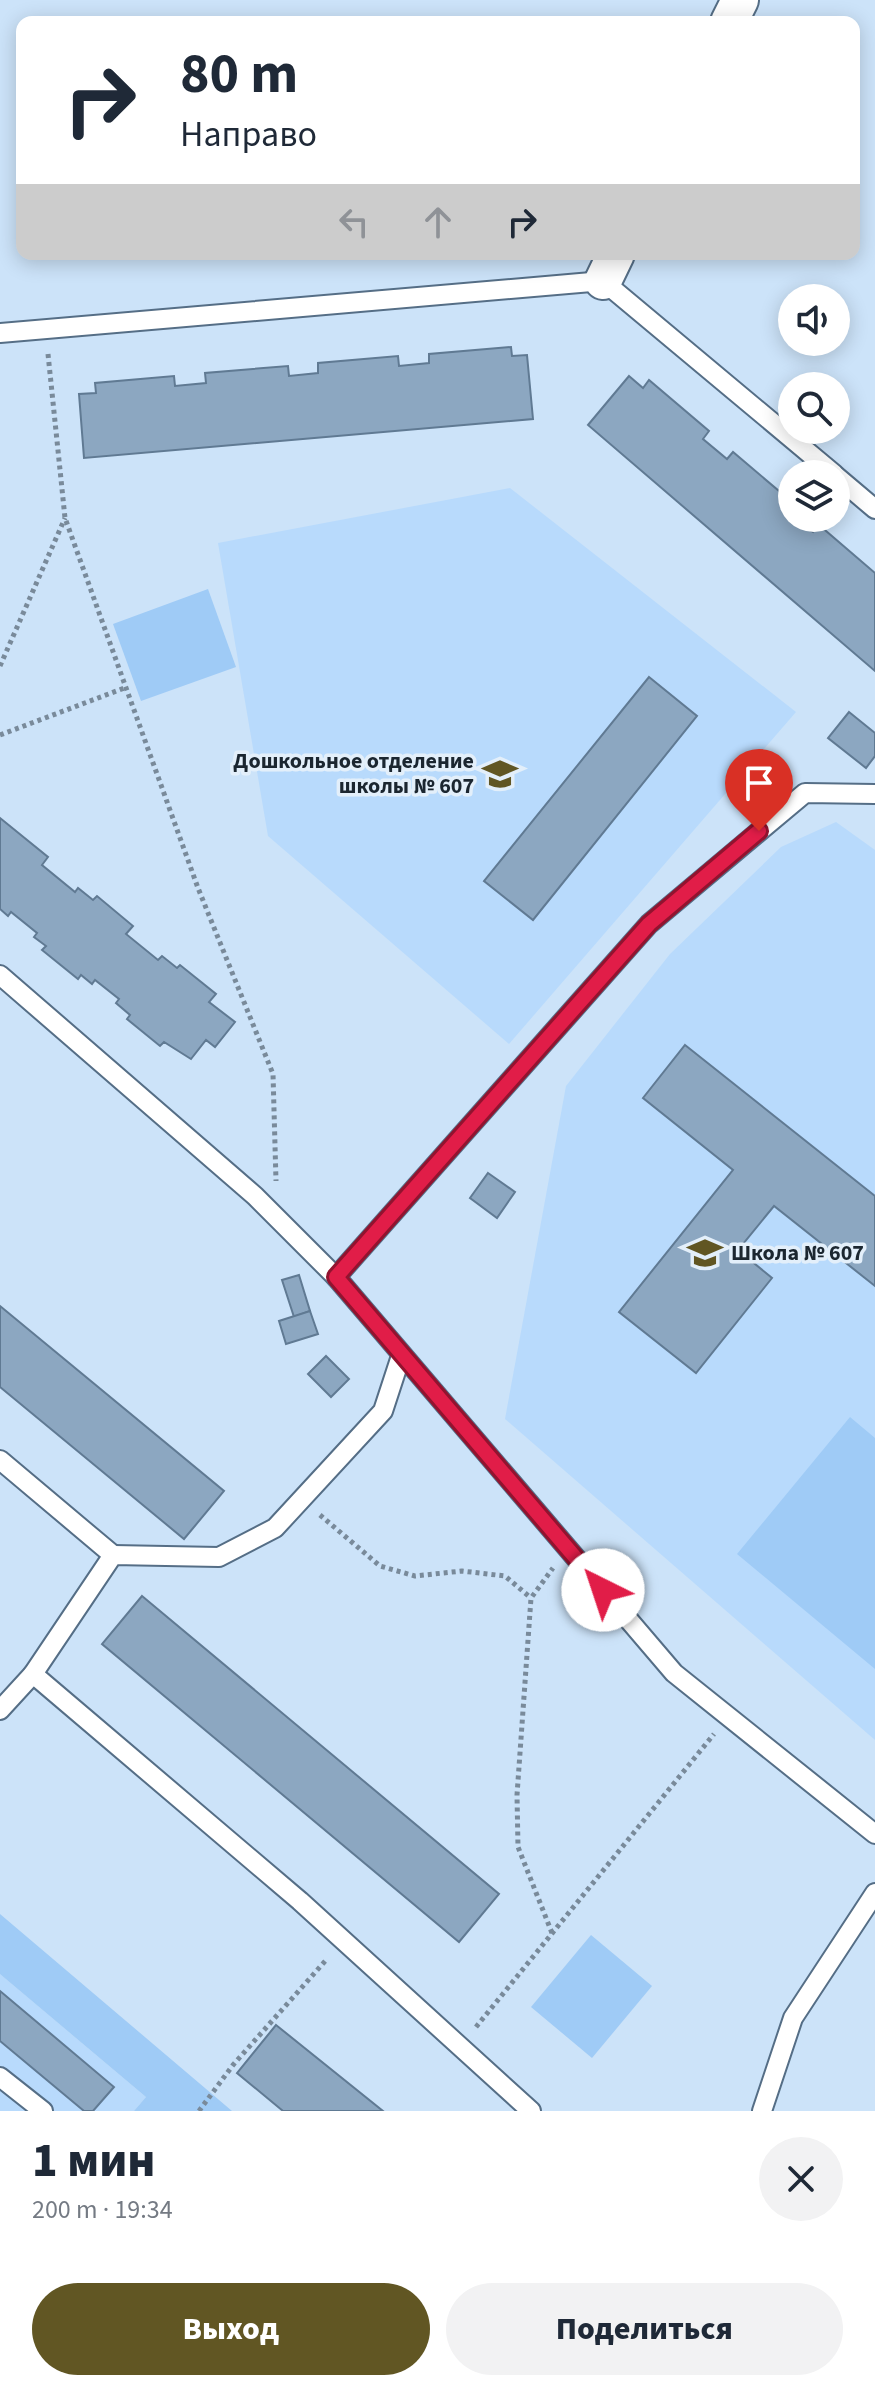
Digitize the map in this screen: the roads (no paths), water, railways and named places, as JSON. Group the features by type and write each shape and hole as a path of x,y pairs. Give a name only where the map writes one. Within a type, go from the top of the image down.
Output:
{"lane":[{"path":"0,333 609,268 819,460"},
{"path":"850,488 875,509"},
{"path":"336,1277 649,924 805,793 875,794"},
{"path":"0,975 276,1218 336,1277 674,1673 875,1834"},
{"path":"0,1460 113,1555 219,1557 275,1528 383,1411 401,1356"},
{"path":"0,1710 33,1674 113,1555"},
{"path":"33,1674 344,1941 531,2111"},
{"path":"762,2111 793,2018 875,1893"},
{"path":"0,2077 43,2111"}],"place":[{"name":"Дошкольное отделение школы № 607","path":"500,774"},
{"name":"Школа № 607","path":"705,1253"}]}
